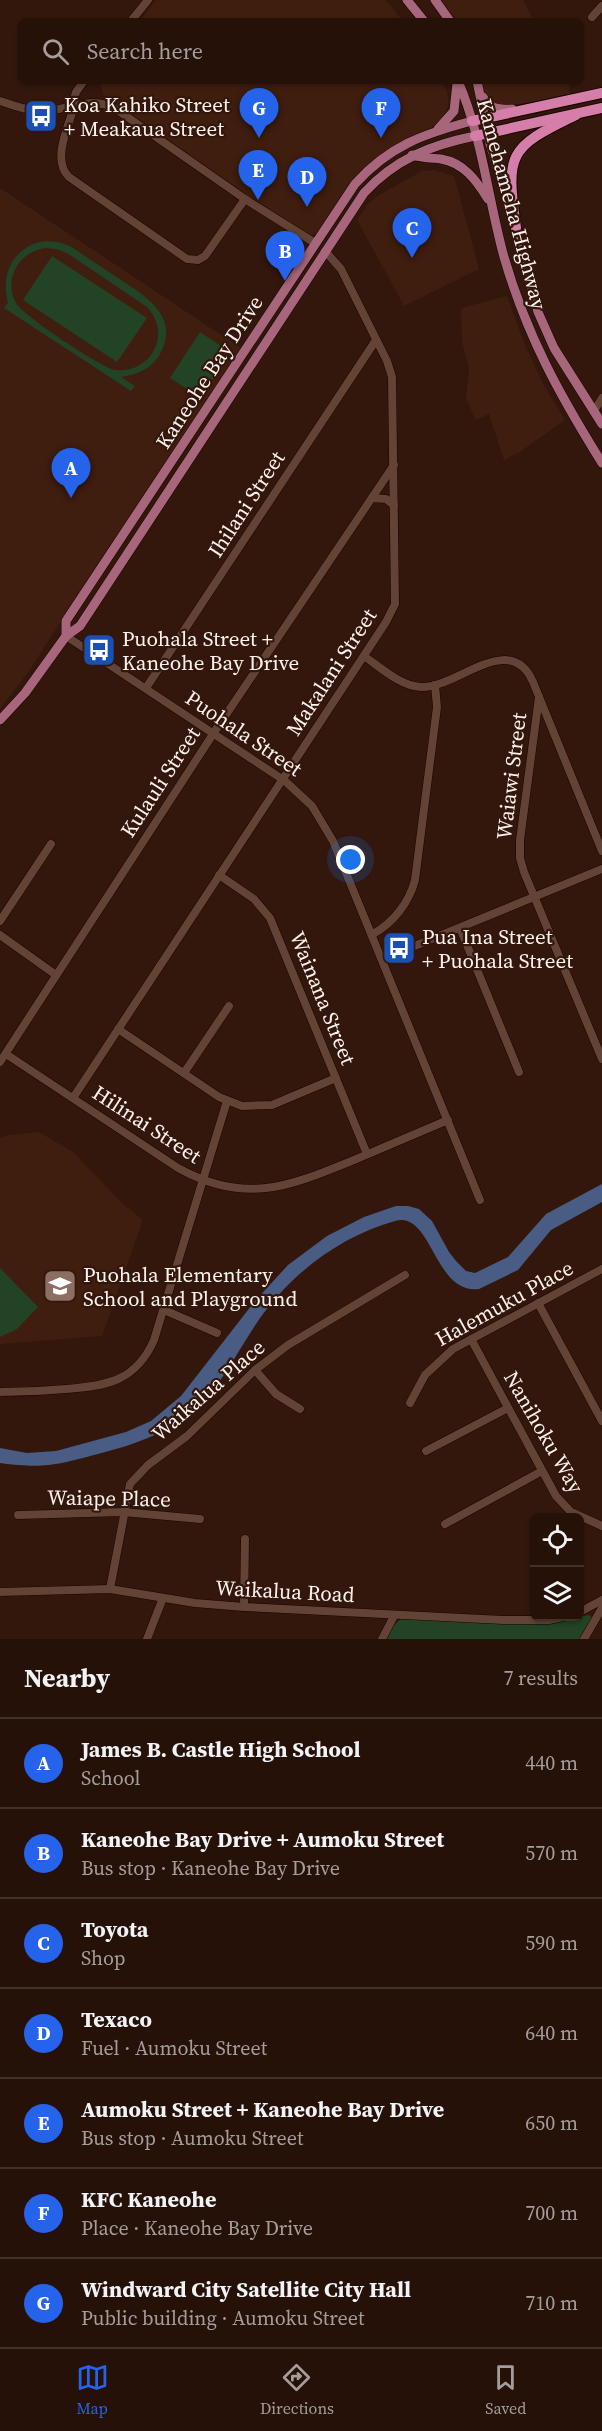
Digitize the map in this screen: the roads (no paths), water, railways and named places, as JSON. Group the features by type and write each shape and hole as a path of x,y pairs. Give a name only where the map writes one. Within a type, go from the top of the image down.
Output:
{"highway":[{"path":"472,121 602,93"},
{"path":"475,136 602,108"},
{"path":"516,228 510,182 515,157 530,139 576,115"}],"main road":[{"path":"407,0 422,18"},
{"path":"435,0 448,18"},
{"path":"436,130 454,111 457,84"},
{"name":"Kamehameha Highway","path":"458,84 468,105 504,254 524,319 550,377 602,463"},
{"path":"478,84 486,103 494,108 529,108"},
{"name":"Kamehameha Highway","path":"478,84 487,133 522,249 538,312 550,340 602,424"},
{"name":"Kaneohe Bay Drive","path":"66,636 66,621 348,194 372,167 401,146 436,130 472,121"},
{"name":"Kaneohe Bay Drive","path":"0,720 25,693 66,636 80,626 368,188 387,170 412,155 439,144 475,136"},
{"path":"412,155 446,160 459,166 476,180 492,204"},
{"path":"315,243 326,251"},
{"path":"504,254 522,249"},
{"path":"577,423 594,411"},
{"path":"114,550 125,557"}],"street":[{"path":"133,18 148,0"},
{"path":"592,17 602,6"},
{"path":"82,84 76,92 60,158 61,166 66,174 187,259 195,260 205,256 245,199"},
{"path":"0,101 39,111 50,111 74,104 99,104 117,110 245,199 315,243"},
{"name":"Makalani Street","path":"73,1098 364,656 395,604 392,377 387,361 341,269 326,251"},
{"name":"Ihilani Street","path":"146,688 376,340"},
{"path":"594,411 602,398"},
{"name":"Kulauli Street","path":"0,1062 214,733 394,465"},
{"path":"372,498 386,499 394,505"},
{"name":"Puohala Street","path":"66,636 282,779 304,797 324,823 373,934 480,1200"},
{"path":"364,656 408,684 420,687 435,685 489,662 505,660 524,669 531,677 602,851"},
{"path":"373,934 392,921 408,898 415,880 437,707 435,685"},
{"name":"Waiawi Street","path":"539,697 520,845 522,865 602,1059"},
{"path":"0,921 51,844"},
{"path":"383,959 602,869"},
{"name":"Wainana Street","path":"219,875 255,899 270,918 368,1154"},
{"path":"460,928 519,1072"},
{"path":"0,935 56,975"},
{"path":"184,1073 229,1006"},
{"path":"118,1029 226,1101 250,1107 272,1105 336,1078"},
{"name":"Hilinai Street","path":"6,1054 178,1168 202,1180 237,1188 274,1188 310,1179 448,1120"},
{"path":"0,1392 90,1388 119,1380 137,1366 147,1354 164,1310 226,1101"},
{"name":"Halemuku Place","path":"410,1403 419,1384 432,1367 453,1349 602,1269"},
{"name":"Waikalua Place","path":"110,1588 130,1484 148,1465 187,1436 255,1370 288,1345 405,1275"},
{"path":"538,1303 602,1421"},
{"path":"164,1310 217,1333"},
{"name":"Nanihoku Way","path":"471,1339 556,1496 565,1507 578,1516 602,1526"},
{"path":"255,1370 276,1394 300,1409"},
{"path":"426,1451 508,1408"},
{"path":"445,1524 542,1472"},
{"name":"Waiape Place","path":"18,1515 123,1512 200,1520"},
{"path":"244,1606 245,1539"},
{"name":"Waikalua Road","path":"0,1592 110,1588 195,1603 394,1616 530,1621"},
{"path":"147,1639 163,1598"},
{"path":"584,1610 602,1604"},
{"path":"584,1639 602,1604"},
{"path":"382,1639 394,1616"}],"water":[{"path":"602,1184 602,1202 551,1230 518,1270 479,1289 464,1287 452,1279 442,1267 426,1239 407,1221 395,1221 354,1237 316,1260 283,1290 256,1324 211,1392 202,1403 181,1420 135,1443 71,1461 39,1466 0,1463 0,1448 27,1453 56,1451 126,1432 151,1421 181,1396 255,1301 288,1265 327,1236 364,1217 396,1206 419,1209 432,1221 456,1261 466,1271 475,1273 508,1257 546,1214"}],"place":[{"name":"Koa Kahiko Street + Meakaua Street","path":"41,116"},
{"name":"Windward City Satellite City Hall","path":"259,138"},
{"name":"KFC Kaneohe","path":"381,138"},
{"name":"Aumoku Street + Kaneohe Bay Drive","path":"258,200"},
{"name":"Texaco","path":"307,207"},
{"name":"Toyota","path":"412,258"},
{"name":"Kaneohe Bay Drive + Aumoku Street","path":"285,281"},
{"name":"James B. Castle High School","path":"71,498"},
{"name":"Puohala Street + Kaneohe Bay Drive","path":"99,650"},
{"name":"Pua Ina Street + Puohala Street","path":"399,948"},
{"name":"Puohala Elementary School and Playground","path":"60,1286"}]}
